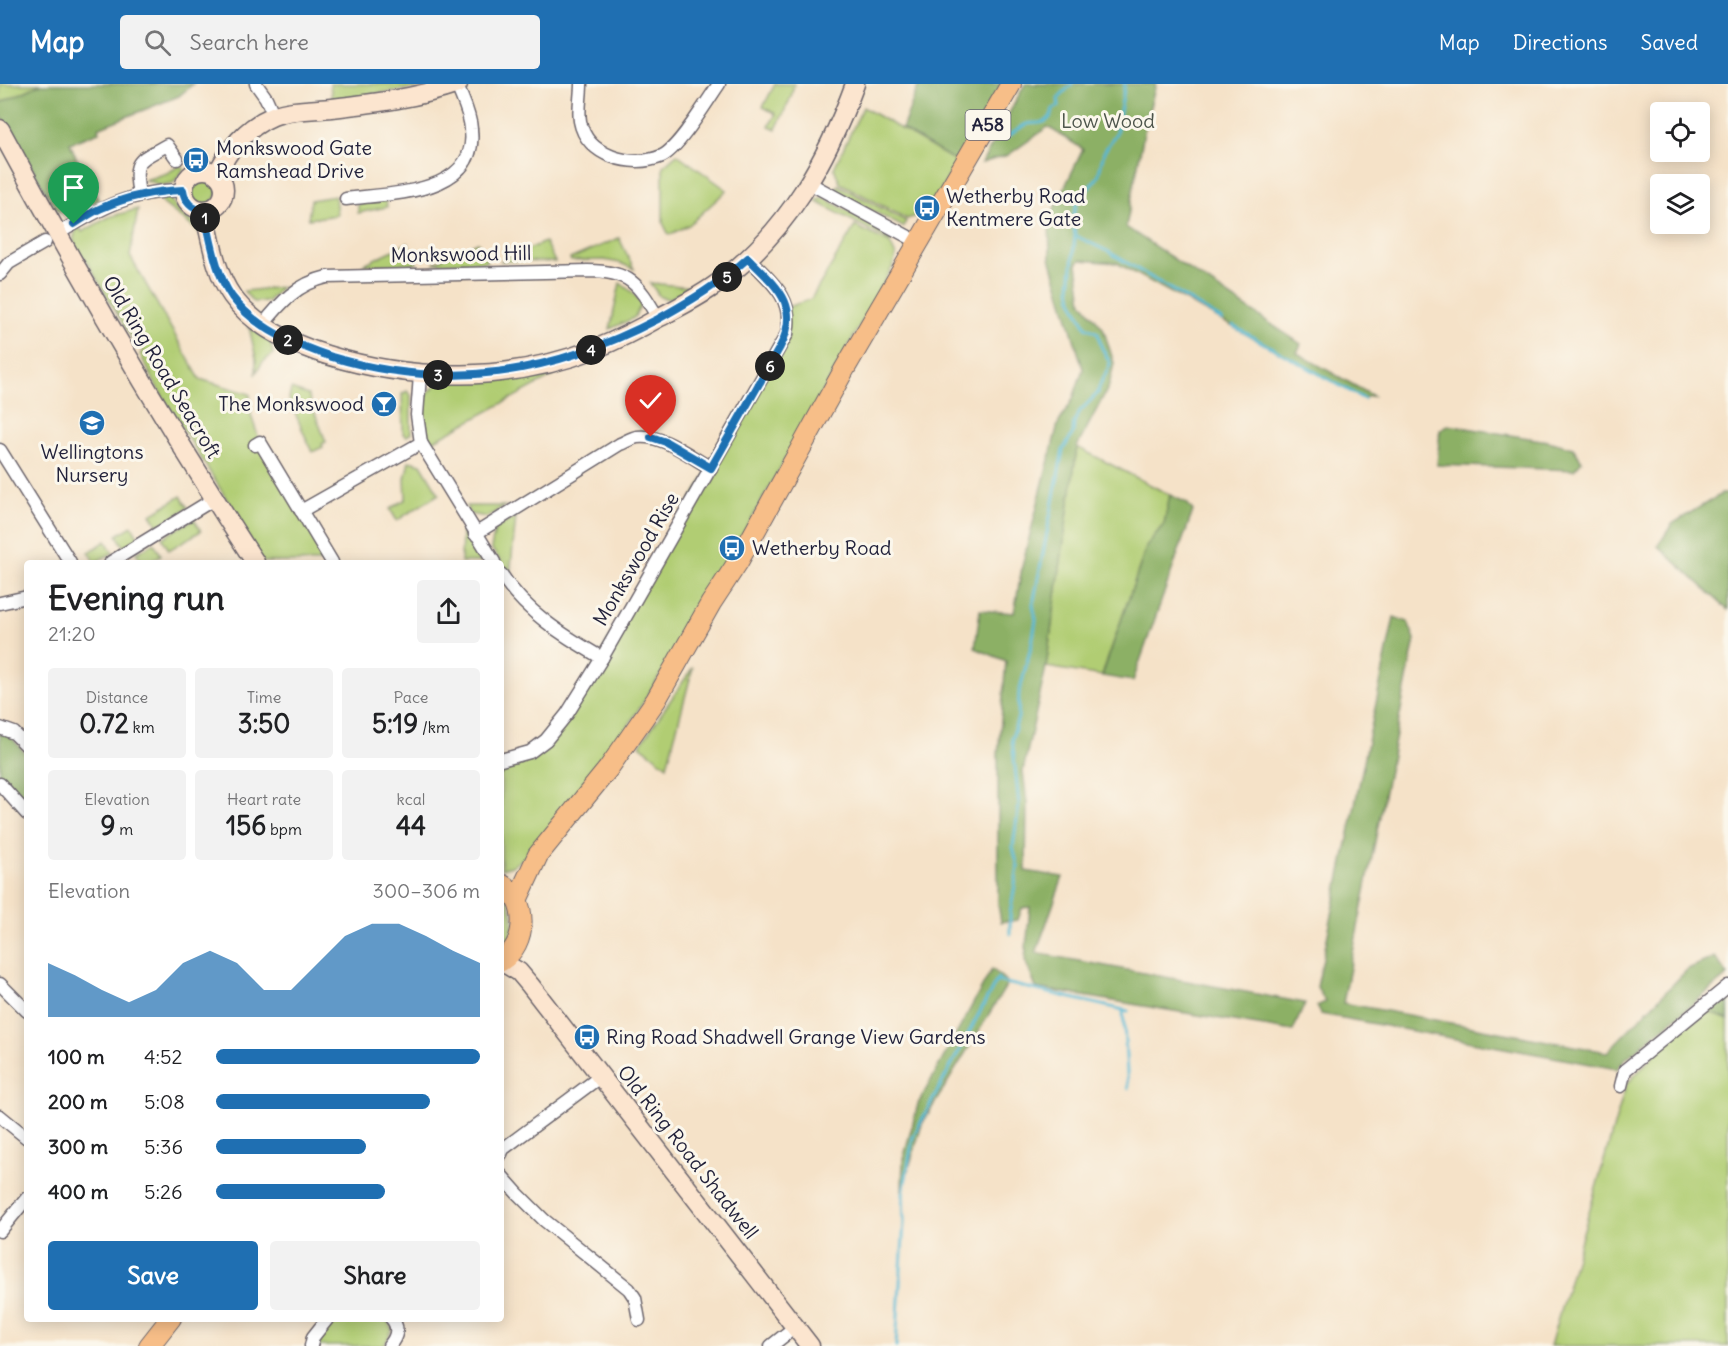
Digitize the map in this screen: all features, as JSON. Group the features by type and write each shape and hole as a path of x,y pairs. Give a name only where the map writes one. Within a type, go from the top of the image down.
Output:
{"main road":[{"name":"A58","path":"520,934 521,913 518,898 538,855 608,770 656,700 711,603 738,562 839,380 1011,84"},
{"name":"A58","path":"504,876 538,855"},
{"path":"504,886 518,898"},
{"path":"504,958 514,948 520,934"},
{"path":"149,1346 168,1322"}],"street":[{"path":"256,84 266,98 274,116"},
{"path":"217,175 240,138 274,116 385,102 421,95 457,84 470,120 472,136 466,158 458,171 446,180 429,187 346,199"},
{"path":"581,84 580,120 585,134 592,144 606,155 626,159 662,156 675,145 719,84"},
{"path":"204,211 219,270 232,296 262,326 293,343 327,355 382,369 420,375 500,372 549,363 595,349 658,318 705,293 748,258 783,221 809,183 827,152 855,84"},
{"name":"Old Ring Road Seacroft","path":"0,129 51,238 254,560"},
{"path":"139,195 135,168 139,161 167,145 177,159"},
{"path":"206,170 217,175 223,185 223,197 216,206 204,211 191,206 184,197 183,190 186,180 194,172 206,170"},
{"path":"809,183 918,242"},
{"path":"0,274 9,263 103,207 139,195 183,190"},
{"name":"Monkswood Rise","path":"504,759 530,752 546,740 567,714 602,658 787,334 790,320 788,307 782,294 748,258"},
{"name":"Monkswood Hill","path":"262,326 290,294 313,280 327,277 588,271 608,271 628,279 638,287 658,318"},
{"path":"420,375 417,415 421,443 493,560"},
{"path":"475,534 635,437 651,437 666,442 711,468"},
{"path":"255,445 260,442 331,560"},
{"path":"301,511 421,443"},
{"path":"0,450 69,560"},
{"path":"114,560 214,499"},
{"path":"504,578 546,622 561,634 602,658"},
{"path":"0,603 24,598"},
{"path":"0,728 14,733 24,743"},
{"path":"0,784 24,811"},
{"name":"Old Ring Road Shadwell","path":"520,934 522,965 530,985"},
{"name":"Old Ring Road Shadwell","path":"504,963 519,972 530,985 810,1346"},
{"path":"0,984 24,1008"},
{"path":"1621,1086 1625,1070 1728,986"},
{"path":"504,1148 601,1076"},
{"path":"0,1116 24,1136"},
{"path":"504,1179 544,1220 629,1289 635,1298 639,1320"},
{"path":"0,1231 24,1202"},
{"path":"311,1346 313,1337 325,1322"},
{"path":"389,1346 397,1331 394,1322"},
{"path":"771,1346 795,1327"}],"green space":[{"path":"0,84 41,84 0,103"},
{"path":"41,84 193,84 179,96 98,128 99,132 70,143 86,181 99,200 66,214 56,209 0,114 0,103"},
{"path":"330,84 442,84 332,100"},
{"path":"775,84 794,84 791,97 776,129 769,126 776,114 763,107"},
{"path":"919,84 1002,84 957,162 902,129"},
{"name":"Low Wood","path":"1025,84 1156,84 1146,122 1126,227 1301,344 1297,353 1373,396 1362,398 1117,263 1080,260 1077,264 1082,302 1103,328 1114,363 1109,386 1077,447 1046,667 1023,771 1027,802 1026,871 1063,877 1036,953 1305,1003 1293,1031 1036,988 1025,960 1030,907 1022,908 1018,920 1001,922 998,904 998,755 1006,661 975,648 980,610 1014,613 1023,562 1058,424 1073,399 1083,369 1050,258 1049,220 1083,149 1048,127 1008,155 982,163"},
{"path":"863,107 957,162 934,202 931,200 923,214 907,219 840,183 834,168"},
{"path":"677,154 727,190 689,225 669,235 663,223 663,166"},
{"path":"181,165 184,169 173,183 161,185 145,180 167,173"},
{"path":"204,178 214,181 217,191 214,201 204,204 194,201 191,191 194,181"},
{"path":"838,185 906,221 903,227 835,191"},
{"path":"168,196 179,212 198,227 204,236 161,202 163,197"},
{"path":"335,196 337,215 308,219 311,200"},
{"path":"824,198 894,236 891,241 815,201"},
{"path":"386,199 387,207 358,213 358,203"},
{"path":"138,209 130,256 200,379 250,394 251,415 260,442 331,560 261,560 234,511 158,389 140,354 144,351 137,340 133,341 84,257 81,258 75,246 74,235 79,227 82,232 109,217"},
{"path":"855,226 890,243 896,256 893,266 699,613 622,736 533,852 512,866 504,868 504,760 514,758 557,727 781,347 788,307 811,299"},
{"path":"619,238 634,269 604,260 571,261 570,259"},
{"path":"478,242 487,262 433,263"},
{"path":"545,242 555,262 500,261"},
{"path":"408,243 417,264 362,265"},
{"path":"620,283 642,303 634,318 610,329"},
{"path":"650,283 691,287 669,299 660,297"},
{"path":"282,287 268,301 253,302 244,291"},
{"path":"249,327 270,340 273,354 262,363 256,373 256,358"},
{"path":"566,367 429,443 424,425 423,404 428,393 439,383"},
{"path":"291,389 308,395 326,442 322,444 323,447 312,452 289,399"},
{"path":"407,391 411,395 411,433 407,436 403,434 402,394"},
{"path":"1448,425 1548,441 1573,448 1582,461 1574,470 1437,465 1440,430"},
{"path":"1077,447 1170,495 1164,524 1147,545 1102,676 1046,667"},
{"path":"409,461 421,464 439,494 397,521 390,509 406,499 405,479"},
{"path":"1721,494 1728,494 1728,610 1658,546 1672,524"},
{"path":"1170,495 1187,503 1193,511 1133,681 1102,676 1147,545 1164,524"},
{"path":"181,496 188,508 158,526 151,514"},
{"path":"466,506 505,506 487,517 470,514"},
{"path":"516,517 510,575 504,566 504,560 499,560 491,548 495,529"},
{"path":"194,519 201,531 169,550 162,538"},
{"path":"132,526 139,538 124,547 117,535"},
{"path":"462,532 480,560 461,560"},
{"path":"106,541 113,553 94,560 89,552"},
{"path":"154,543 161,555 152,560 141,560 136,553"},
{"path":"1394,617 1408,622 1415,639 1343,1003 1607,1052 1688,969 1715,957 1728,975 1625,1059 1617,1069 1321,1014 1317,1006 1325,1002 1317,987"},
{"path":"693,667 667,766 640,745"},
{"path":"0,732 10,736 24,752 24,802 0,775"},
{"path":"504,894 513,916 511,935 504,946"},
{"path":"992,969 1008,983 922,1124 902,1191 903,1159 918,1104"},
{"path":"1728,986 1728,1020 1705,1010"},
{"path":"1728,990 1728,1346 1550,1346 1626,1085 1677,1030"},
{"path":"333,1322 388,1322 392,1330 384,1346 317,1346 320,1337"}],"waterway":[{"path":"995,136 1005,137 1027,124 1041,123 1049,119 1053,109 1059,106 1058,98 1072,84"},
{"path":"1010,934 1010,914 1018,867 1013,847 1019,804 1012,739 1018,717 1019,693 1036,620 1033,605 1063,450 1073,433 1074,422 1080,411 1098,393 1110,363 1101,346 1098,333 1086,327 1072,300 1070,287 1075,236 1073,218 1077,202 1098,177 1104,152 1116,133 1125,84"},
{"path":"1076,236 1109,252 1222,320"},
{"path":"1233,326 1364,399"},
{"path":"896,1346 904,1222 903,1194 913,1137 998,978"},
{"path":"997,981 1128,1011"},
{"path":"1123,1010 1128,1088"}],"place":[{"name":"Monkswood Gate Ramshead Drive","path":"196,160"},
{"name":"Wetherby Road Kentmere Gate","path":"927,208"},
{"name":"The Monkswood","path":"384,404"},
{"name":"Wellingtons Nursery","path":"92,423"},
{"name":"Wetherby Road","path":"732,548"},
{"name":"Ring Road Shadwell Grange View Gardens","path":"587,1037"}],"route":[{"path":"74,224 103,207 139,195 183,190 187,202 195,209 204,211 219,270 232,296 262,326 293,343 349,362 420,375 461,375 524,369 595,349 637,330 705,293 748,258 782,294 788,307 790,320 787,334 780,347 711,468 666,442 651,437"}]}
